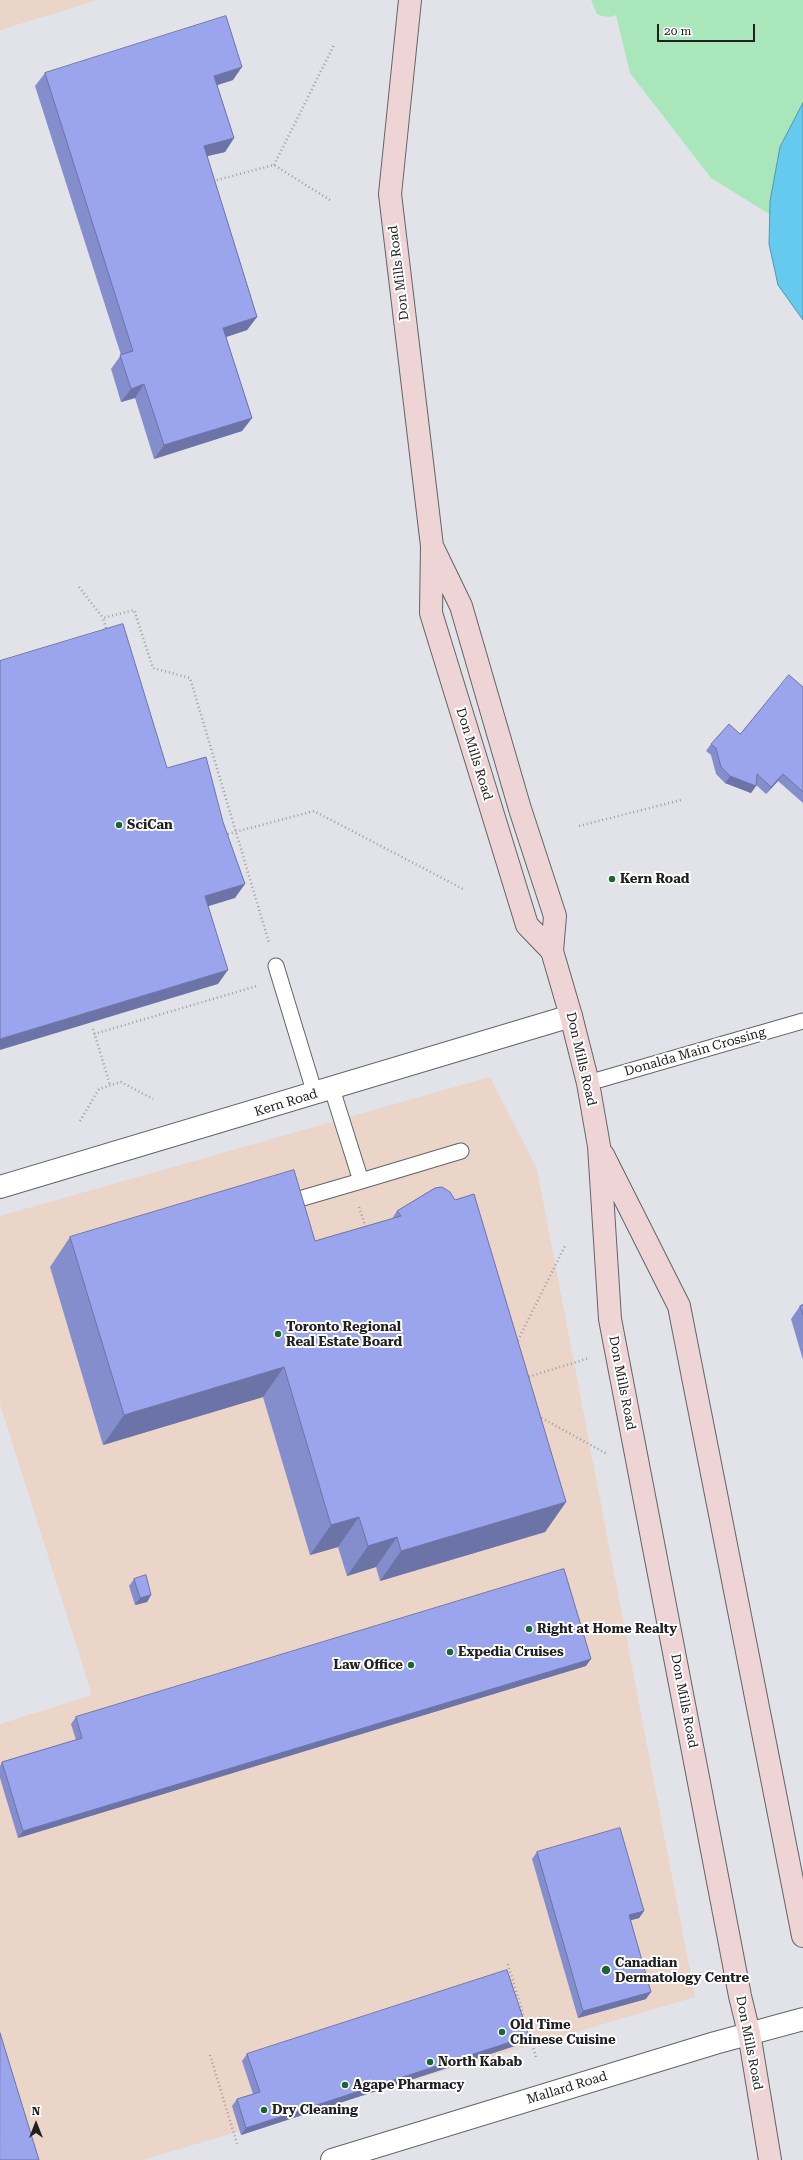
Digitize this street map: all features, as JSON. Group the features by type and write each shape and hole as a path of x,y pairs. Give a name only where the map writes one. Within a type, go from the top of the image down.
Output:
{"main road":[{"name":"Don Mills Road","path":"410,0 390,194 432,546 431,613 527,926 552,950"},
{"name":"Don Mills Road","path":"432,546 461,606 520,809 555,916 552,950 588,1083 599,1146 610,1319 740,1996 749,2033 770,2160"},
{"name":"Don Mills Road","path":"599,1146 679,1306 803,1936"}],"street":[{"name":"Kern Road","path":"0,1187 571,1016"},
{"name":"Mallard Road","path":"332,2160 749,2033 803,2019"}],"lane":[{"path":"279,973 324,1091 356,1182"},
{"name":"Donalda Main Crossing","path":"588,1083 803,1021"},
{"path":"289,1202 461,1151"}],"path":[{"path":"274,165 334,45"},
{"path":"210,182 274,165 330,200"},
{"path":"79,587 103,618 108,636"},
{"path":"94,1034 279,973 190,678 152,668 134,610 103,618"},
{"path":"579,826 681,800"},
{"path":"224,835 314,811 465,890"},
{"path":"93,1029 110,1086"},
{"path":"80,1121 99,1089 121,1082 153,1098"},
{"path":"356,1182 368,1232"},
{"path":"515,1346 566,1244"},
{"path":"523,1379 590,1358"},
{"path":"531,1412 608,1454"},
{"path":"508,1964 536,2057"},
{"path":"210,2055 238,2147"}],"shaded area":[{"path":"0,0 98,0 0,30"},
{"path":"490,1077 537,1169 695,1997 142,2160 0,2160 0,1724 92,1695 0,1404 0,1216"}],"green space":[{"path":"591,0 803,0 803,235 711,178 630,73 616,15 606,17 597,14"}],"water":[{"path":"803,103 803,320 778,285 769,244 770,201 780,147"}],"building":[{"path":"226,16 242,67 214,76 234,138 204,146 257,317 223,328 252,418 164,445 144,384 131,389 120,355 133,351 45,73"},
{"path":"123,624 167,768 206,757 223,822 245,884 205,896 228,970 0,1039 0,661"},
{"path":"789,675 803,687 803,792 783,774 771,787 757,774 756,786 730,776 721,767 716,748 711,744 729,724 740,734"},
{"name":"Toronto Regional Real Estate Board","path":"294,1170 315,1241 401,1216 397,1211 435,1188 442,1187 450,1192 455,1200 474,1194 566,1502 401,1551 397,1537 368,1546 359,1517 331,1525 284,1367 124,1415 70,1237"},
{"path":"803,1305 803,1315 800,1306"},
{"path":"564,1569 591,1659 23,1831 2,1762 82,1738 76,1717"},
{"path":"146,1575 151,1595 140,1598 134,1579"},
{"path":"620,1828 644,1911 629,1915 651,1992 583,2011 537,1852"},
{"path":"507,1970 529,2036 246,2128 237,2099 260,2092 247,2054"},
{"path":"0,2033 39,2160 0,2160"}],"place":[{"name":"SciCan","path":"119,825"},
{"name":"Kern Road","path":"612,879"},
{"name":"Toronto Regional Real Estate Board","path":"278,1334"},
{"name":"Right at Home Realty","path":"529,1629"},
{"name":"Expedia Cruises","path":"450,1652"},
{"name":"Law Office","path":"411,1665"},
{"name":"Canadian Dermatology Centre","path":"606,1970"},
{"name":"Old Time Chinese Cuisine","path":"502,2032"},
{"name":"North Kabab","path":"430,2062"},
{"name":"Agape Pharmacy","path":"345,2085"},
{"name":"Dry Cleaning","path":"264,2110"}]}
